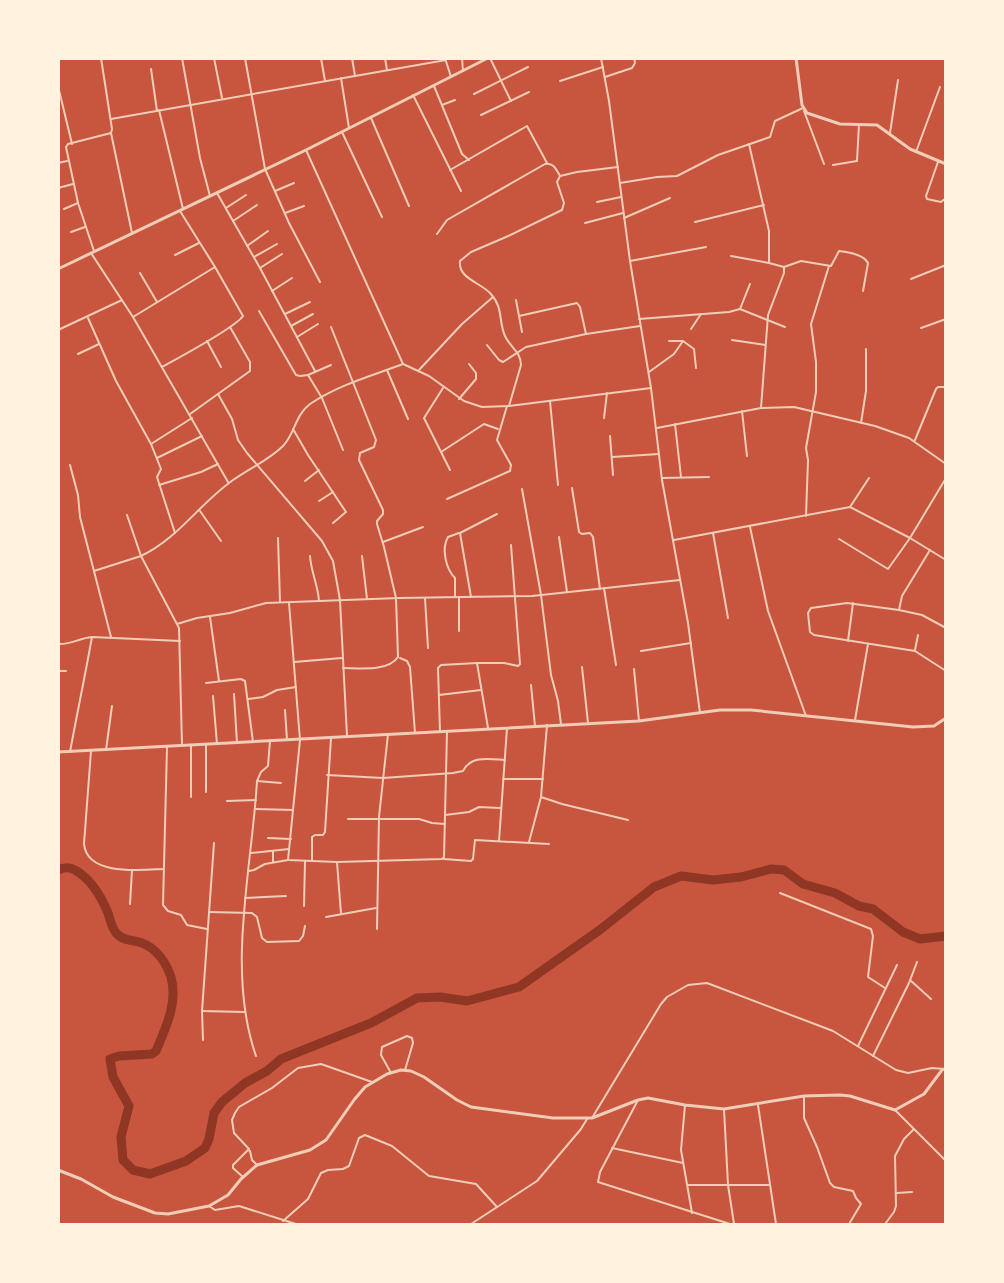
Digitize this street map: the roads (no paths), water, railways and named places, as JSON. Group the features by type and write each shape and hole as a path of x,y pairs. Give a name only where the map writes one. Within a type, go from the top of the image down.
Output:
{"street":[{"path":"101,58 111,119 111,133 132,233"},
{"path":"182,58 200,158 210,196"},
{"path":"214,58 222,98"},
{"path":"245,58 265,169 320,282"},
{"path":"321,58 325,81"},
{"path":"352,58 355,76"},
{"path":"385,58 387,70"},
{"path":"462,58 464,71"},
{"path":"58,269 306,150 489,58 511,101"},
{"path":"601,58 630,261 649,372 662,478 691,643 700,713"},
{"path":"604,77 629,71 634,67 634,58"},
{"path":"796,58 803,110 824,164"},
{"path":"111,119 445,59 451,77"},
{"path":"474,94 528,67"},
{"path":"560,81 603,67"},
{"path":"151,69 181,210 242,313 241,320 162,367"},
{"path":"341,78 350,128"},
{"path":"890,133 898,80"},
{"path":"58,86 72,144"},
{"path":"434,86 462,154 469,160"},
{"path":"916,152 940,87"},
{"path":"481,115 529,92"},
{"path":"413,95 461,191"},
{"path":"442,105 455,100"},
{"path":"620,183 677,176 718,155 770,137 775,122 803,110 840,124 877,125 916,152 945,164"},
{"path":"370,118 410,206"},
{"path":"833,165 857,161 859,124"},
{"path":"450,170 527,126 548,163 554,166 560,176"},
{"path":"342,132 382,217"},
{"path":"111,133 66,147 78,203 92,252 133,317 228,483"},
{"path":"750,144 770,231 769,263"},
{"path":"306,150 403,364"},
{"path":"58,163 68,161"},
{"path":"938,162 926,196 927,199 941,202 945,198"},
{"path":"438,234 447,220 548,163"},
{"path":"447,499 510,471 512,467 496,440 521,365 517,351 505,336 501,313 493,297 484,287 462,273 459,267 460,261 471,252 562,210 564,203 556,182 560,176 618,167"},
{"path":"275,191 294,183"},
{"path":"58,188 74,184"},
{"path":"217,192 315,372"},
{"path":"226,208 246,195"},
{"path":"597,202 621,197"},
{"path":"624,218 670,198"},
{"path":"64,209 78,203"},
{"path":"233,221 257,205"},
{"path":"695,222 764,205"},
{"path":"285,213 303,206"},
{"path":"585,223 624,213"},
{"path":"71,232 86,227"},
{"path":"247,246 268,231"},
{"path":"175,255 200,242"},
{"path":"254,257 277,244"},
{"path":"630,261 706,247"},
{"path":"806,516 806,448 813,411 816,362 811,324 829,266 832,265 838,251 865,258 868,263 863,291"},
{"path":"260,268 282,254"},
{"path":"731,256 783,267 797,261 829,266"},
{"path":"911,279 945,265"},
{"path":"133,317 215,267"},
{"path":"761,408 767,321 771,304 784,273 783,267"},
{"path":"140,273 157,302"},
{"path":"272,291 292,278"},
{"path":"740,309 750,284"},
{"path":"418,370 462,324 493,297"},
{"path":"58,330 88,318 122,300"},
{"path":"516,300 522,333"},
{"path":"285,314 310,302"},
{"path":"519,316 577,303 586,334"},
{"path":"639,319 740,309 785,327"},
{"path":"259,311 296,375 308,375 331,365"},
{"path":"291,326 313,314"},
{"path":"691,329 701,314"},
{"path":"88,318 116,381 157,458 161,469 157,476 159,485 175,533"},
{"path":"921,328 945,318"},
{"path":"297,337 318,324"},
{"path":"487,345 502,362 526,347 586,334 640,326"},
{"path":"189,414 250,371 251,366 230,327"},
{"path":"331,327 376,440 374,447 358,456 383,510 383,514 377,521 396,598 398,657 391,664 378,667 343,668"},
{"path":"207,340 221,367"},
{"path":"732,340 765,345"},
{"path":"669,341 683,341 695,351 696,368"},
{"path":"649,372 674,354 683,341"},
{"path":"78,354 99,344"},
{"path":"861,423 866,391 866,349"},
{"path":"93,571 154,550 228,483 286,444 298,419 309,405 354,381 403,364 429,375 459,399 482,407 508,406 651,388"},
{"path":"459,399 476,379 476,373 469,364"},
{"path":"387,370 408,419"},
{"path":"308,375 322,398 343,450"},
{"path":"914,441 936,389 945,387"},
{"path":"443,388 424,418 450,470"},
{"path":"603,418 607,393"},
{"path":"218,394 232,419 238,440 256,465 328,549 333,561 340,600 347,736"},
{"path":"550,401 558,485"},
{"path":"657,428 742,411 789,407 861,423 914,441 945,464"},
{"path":"742,411 747,456"},
{"path":"151,444 192,418"},
{"path":"441,452 484,423 498,429"},
{"path":"675,424 681,477"},
{"path":"293,429 346,512 333,523"},
{"path":"157,458 202,436"},
{"path":"610,436 613,475"},
{"path":"612,457 660,454"},
{"path":"159,485 201,472 218,464"},
{"path":"70,465 78,495 80,517 111,637"},
{"path":"305,481 319,470"},
{"path":"662,478 709,477"},
{"path":"850,507 869,478"},
{"path":"839,539 888,569 910,538 945,478"},
{"path":"572,488 579,532 590,533 593,537 616,665"},
{"path":"522,489 541,595 551,675 559,704 561,724"},
{"path":"319,501 333,492"},
{"path":"673,540 850,507 910,538 945,560"},
{"path":"200,510 221,541"},
{"path":"459,631 455,578 446,560 444,545 448,537 497,514"},
{"path":"127,515 141,556 179,628 182,746"},
{"path":"750,526 768,611 806,716"},
{"path":"383,542 423,527"},
{"path":"460,532 471,597"},
{"path":"713,533 728,618"},
{"path":"559,537 567,592"},
{"path":"278,538 280,602"},
{"path":"440,732 439,666 477,663 520,665 511,545"},
{"path":"898,610 902,596 930,550"},
{"path":"310,556 311,571 318,587 319,601"},
{"path":"362,556 367,599"},
{"path":"177,624 266,603 541,595 680,580"},
{"path":"425,597 428,648"},
{"path":"288,860 300,740 289,603"},
{"path":"848,641 853,603"},
{"path":"945,628 922,615 853,603 811,608 808,613 812,634 915,651 945,671"},
{"path":"210,617 219,681"},
{"path":"915,651 918,635"},
{"path":"58,645 92,637 180,641"},
{"path":"70,752 92,637"},
{"path":"641,651 691,643"},
{"path":"855,720 868,644"},
{"path":"398,657 407,661 410,667 415,733"},
{"path":"294,662 342,658"},
{"path":"477,663 488,728"},
{"path":"582,667 588,723"},
{"path":"633,669 639,721"},
{"path":"58,671 66,671"},
{"path":"206,683 243,680 253,742"},
{"path":"531,684 535,726"},
{"path":"247,699 263,697 277,690 296,687"},
{"path":"439,695 481,690"},
{"path":"234,694 237,743"},
{"path":"213,696 217,744"},
{"path":"106,750 112,706"},
{"path":"285,710 287,740"},
{"path":"58,752 639,721 700,713 751,710 927,727 934,726 945,718"},
{"path":"529,842 544,778 547,725"},
{"path":"499,841 507,728"},
{"path":"442,859 444,857 447,732"},
{"path":"377,929 379,818 388,734"},
{"path":"312,861 312,837 323,835 325,832 331,738"},
{"path":"256,1056 244,1012 243,914 257,780 268,766 270,741"},
{"path":"191,745 191,797"},
{"path":"206,745 206,792"},
{"path":"167,747 165,908 181,915 188,925 207,929"},
{"path":"91,751 85,852 93,862 104,867 132,870 164,869"},
{"path":"327,775 383,778 445,774 463,771 465,766 473,760 505,760"},
{"path":"504,779 544,778"},
{"path":"257,780 281,783"},
{"path":"541,797 628,820"},
{"path":"227,801 256,800"},
{"path":"445,815 470,812 479,807 501,808"},
{"path":"255,809 293,810"},
{"path":"348,819 419,819 432,824 445,824"},
{"path":"268,838 291,838"},
{"path":"249,871 273,862 288,860 338,862 442,859 471,861 474,855 475,840 549,844"},
{"path":"203,1040 202,1011 214,843"},
{"path":"250,853 289,849"},
{"path":"273,850 273,862"},
{"path":"304,906 305,861"},
{"path":"338,862 341,914"},
{"path":"130,904 132,870"},
{"path":"780,893 871,928 873,936 868,977 885,988"},
{"path":"245,898 286,896"},
{"path":"326,917 377,908"},
{"path":"209,912 252,913 257,917 262,938 267,942 299,941 303,936 305,926"},
{"path":"873,1056 917,962"},
{"path":"858,1046 897,965"},
{"path":"910,980 931,999"},
{"path":"471,1224 537,1181 589,1118 661,1004 677,989 688,985 707,983 718,986 833,1031 904,1072 945,1068"},
{"path":"202,1011 244,1012"},
{"path":"391,1072 381,1055 382,1047 407,1036 412,1038 413,1043 405,1070"},
{"path":"257,1165 252,1160 249,1149 234,1133 232,1120 239,1107 272,1088 298,1068 321,1064 372,1082"},
{"path":"894,1110 924,1094 945,1068"},
{"path":"58,1170 81,1179 113,1197 155,1213 168,1214 209,1206 228,1195 257,1165 310,1150 326,1140 358,1094 372,1082 391,1072 405,1070 424,1077 471,1107 536,1116 589,1118 648,1098 686,1106 724,1109 804,1096 850,1096 894,1110 945,1161"},
{"path":"804,1096 804,1118 830,1183 834,1187 854,1191 861,1204 849,1224"},
{"path":"638,1100 600,1172 598,1182 732,1224 724,1109"},
{"path":"758,1105 776,1224"},
{"path":"686,1106 681,1150 692,1213"},
{"path":"885,1224 894,1212 897,1193 894,1156 904,1139 914,1129"},
{"path":"284,1221 308,1199 321,1173 349,1166 359,1138 365,1135 392,1146 429,1176 476,1184 497,1207"},
{"path":"612,1148 684,1163"},
{"path":"243,1177 232,1165 249,1149"},
{"path":"688,1185 770,1185"},
{"path":"897,1193 912,1192"},
{"path":"209,1206 215,1210 239,1206 296,1224"}],"waterway":[{"path":"58,870 71,868 86,878 102,900 117,934 152,948 163,961 171,977 172,1006 156,1051 152,1054 119,1056 110,1059 113,1077 129,1106 121,1137 123,1160 133,1170 150,1174 186,1161 205,1148 214,1113 222,1102 245,1083 267,1071 281,1059 371,1023 417,998 440,997 467,1001 519,987 601,929 654,887 681,876 713,880 741,877 771,869 784,870 803,884 835,893 859,906 873,909 903,932 920,939 946,936"}]}
